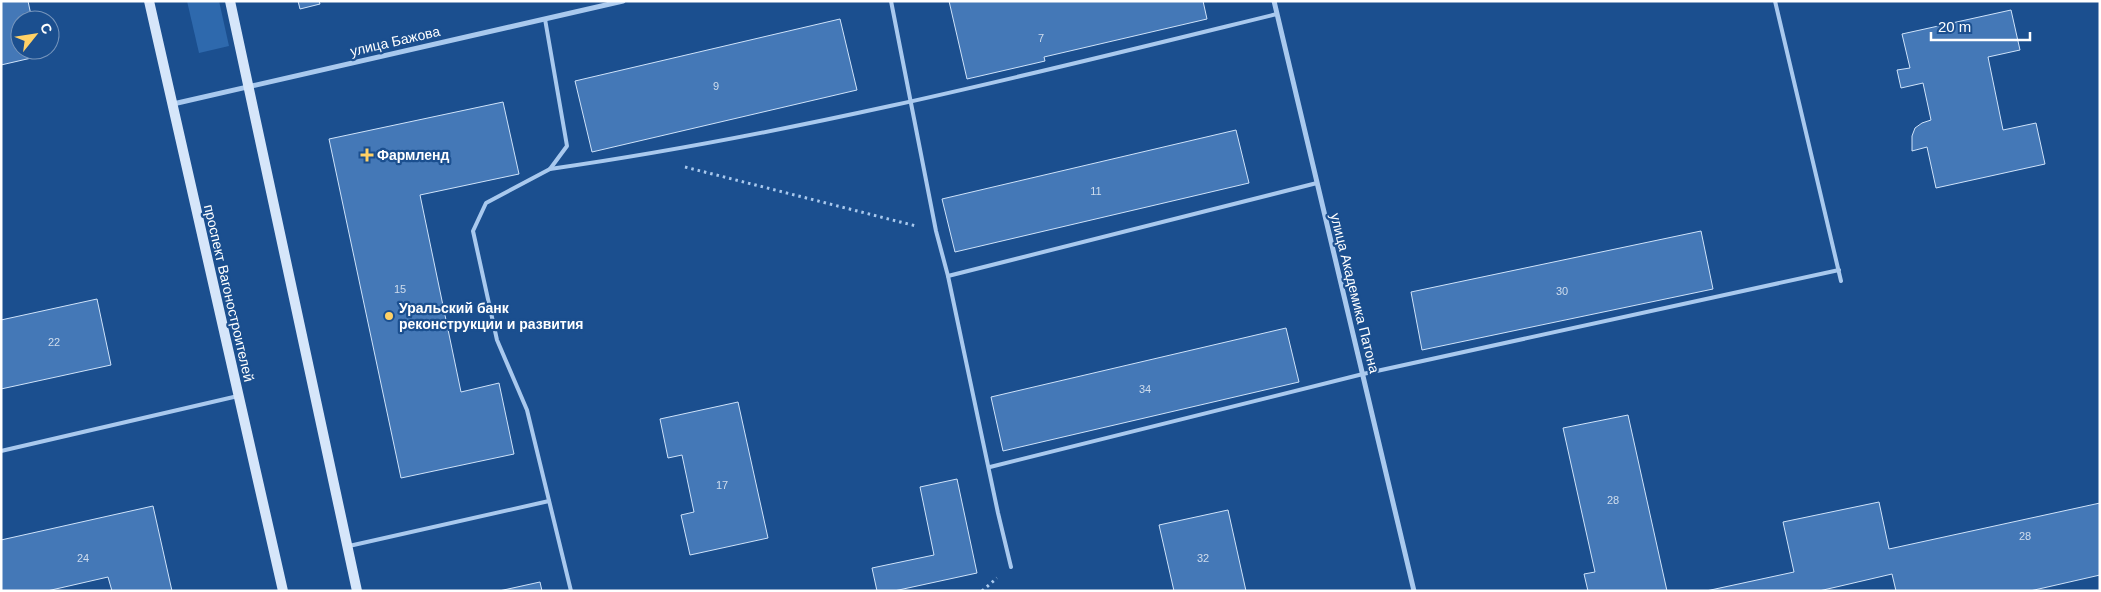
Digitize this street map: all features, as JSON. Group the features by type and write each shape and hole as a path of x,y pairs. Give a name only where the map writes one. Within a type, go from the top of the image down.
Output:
{"main road":[{"name":"проспект Вагоностроителей","path":"149,1 283,591"},
{"path":"230,1 357,591"}],"street":[{"name":"улица Бажова","path":"172,104 623,1"},
{"name":"улица Академика Патона","path":"1274,1 1414,591"}],"lane":[{"path":"891,1 936,232 948,276 1011,567"},
{"path":"1775,1 1841,281"},
{"path":"571,591 527,410 497,340 473,231 486,202 550,169 646,156 911,103 1277,14"},
{"path":"545,19 567,146 550,169"},
{"path":"948,276 1317,183"},
{"path":"990,467 1363,374 1839,270"},
{"path":"1,451 239,396"},
{"path":"348,547 549,501"}],"path":[{"path":"681,166 936,232"}],"shaded area":[{"path":"187,1 219,1 229,46 199,53"}],"building":[{"path":"1,1 28,1 30,10 10,10 10,60 23,60 1,65"},
{"path":"298,1 319,1 320,4 300,9"},
{"path":"949,1 1203,1 1207,19 1044,57 1045,61 967,79"},
{"path":"2011,10 2020,50 1988,57 2003,130 2036,123 2045,164 1936,188 1927,147 1912,151 1912,136 1915,128 1931,120 1923,83 1901,88 1897,70 1910,68 1902,34"},
{"path":"840,19 857,90 592,152 575,81"},
{"path":"503,102 519,174 420,195 461,392 499,383 514,454 401,478 329,139"},
{"path":"1236,130 1249,183 955,252 942,199"},
{"path":"1701,231 1713,289 1422,350 1411,292"},
{"path":"97,299 111,365 1,389 1,320"},
{"path":"1286,328 1299,382 1003,451 991,397"},
{"path":"738,402 768,538 690,555 681,515 694,512 682,455 668,458 660,419"},
{"path":"1628,415 1667,591 1588,591 1584,574 1595,572 1563,428"},
{"path":"957,479 977,573 894,591 877,591 872,568 934,555 920,487"},
{"path":"1879,502 1889,549 2100,503 2100,575 2030,591 1896,591 1892,574 1819,591 1706,591 1794,572 1783,522"},
{"path":"153,506 172,591 112,591 108,577 47,591 1,591 1,540"},
{"path":"1228,510 1246,591 1174,591 1159,525"},
{"path":"540,582 542,591 499,591"}],"place":[{"name":"Фармленд","path":"367,155"},
{"name":"Уральский банк реконструкции и развития","path":"389,316"}]}
